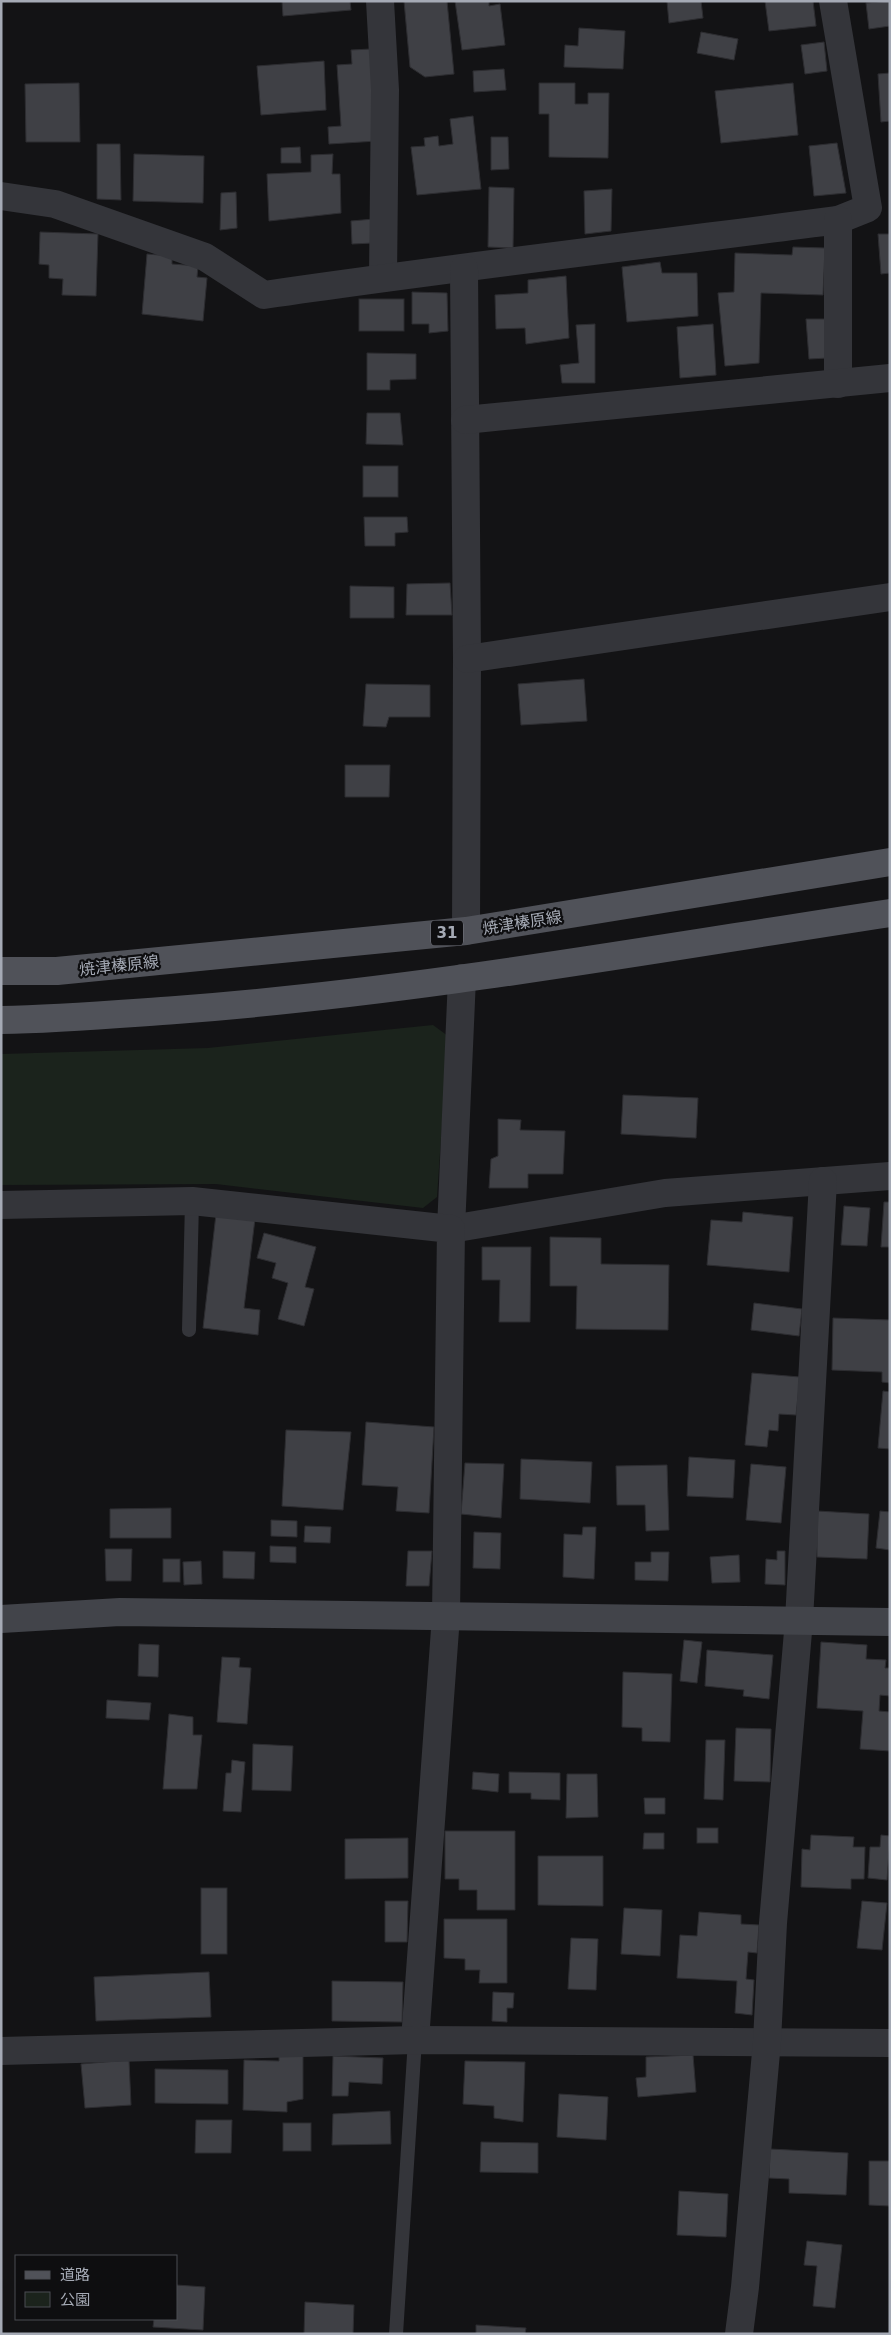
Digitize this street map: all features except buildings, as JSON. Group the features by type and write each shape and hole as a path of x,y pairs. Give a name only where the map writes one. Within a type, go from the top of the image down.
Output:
{"main road":[{"name":"焼津榛原線","path":"1,971 57,971 466,931 890,862"},
{"path":"1,1020 50,1019 268,1003 462,978 890,913"}],"street":[{"path":"380,1 386,90 383,278"},
{"path":"1,196 54,204 205,257 264,295 838,220 868,208 832,1"},
{"path":"838,220 838,384"},
{"path":"464,269 467,659 466,931"},
{"path":"466,420 890,378"},
{"path":"467,659 890,597"},
{"path":"415,2040 446,1616 451,1229 462,978"},
{"path":"1,1206 192,1201 451,1229 665,1193 890,1176"},
{"path":"739,2334 745,2287 767,2040 774,1923 799,1620 823,1181"},
{"path":"1,1619 120,1612 890,1622"},
{"path":"1,2051 415,2040 890,2042"}],"lane":[{"path":"189,1330 192,1201"},
{"path":"396,2334 415,2040"}],"green space":[{"path":"433,1025 448,1036 437,1197 423,1208 216,1184 1,1185 1,1054 208,1048"}]}
